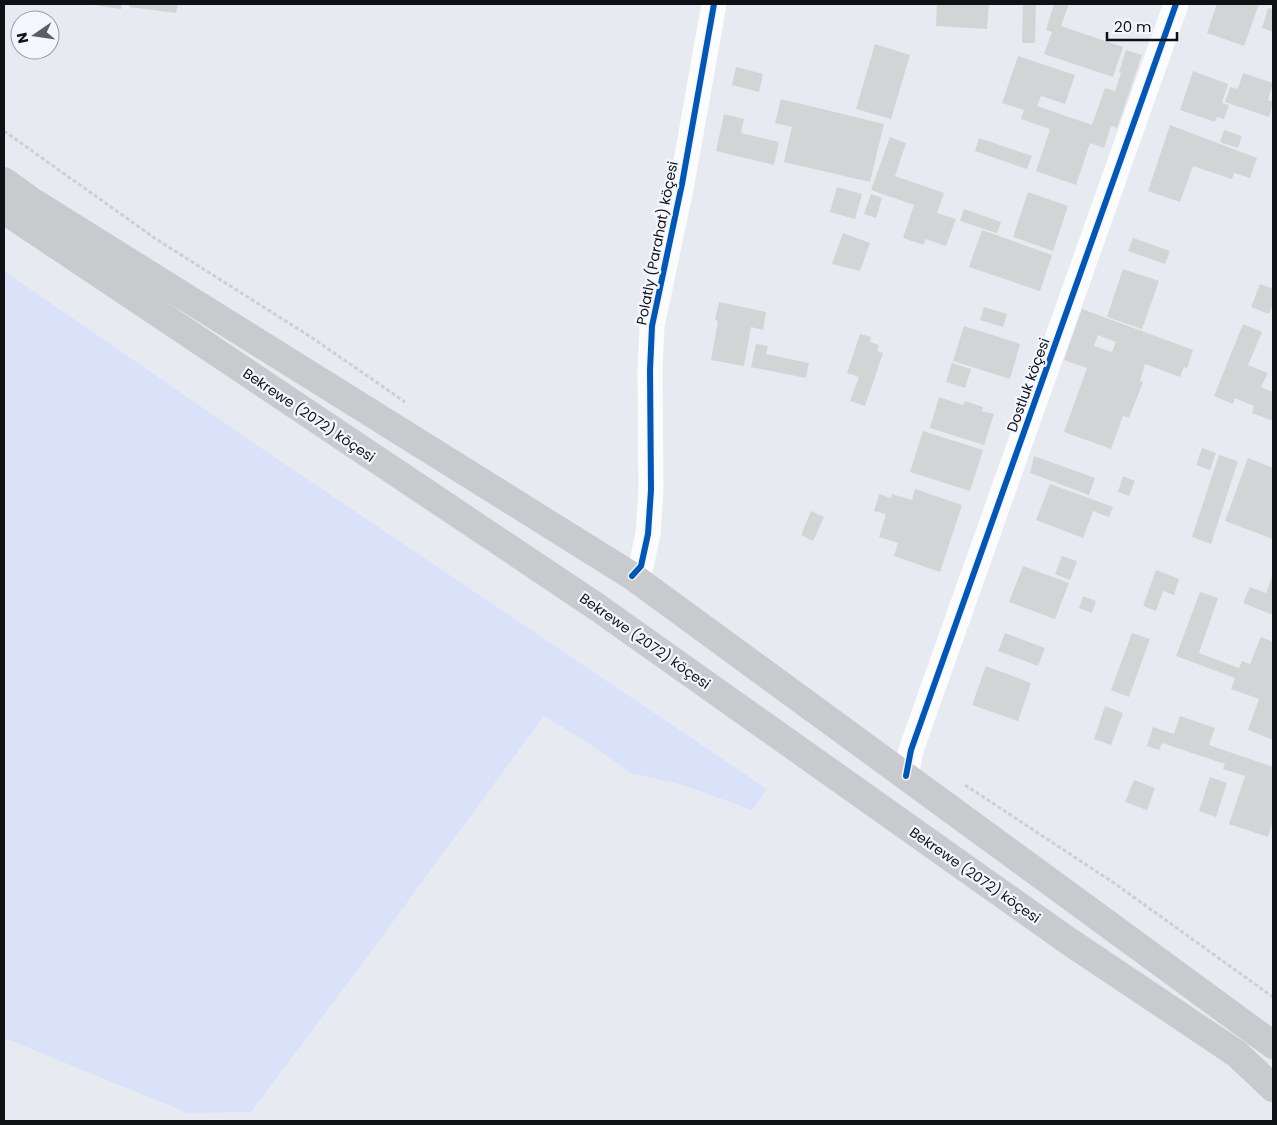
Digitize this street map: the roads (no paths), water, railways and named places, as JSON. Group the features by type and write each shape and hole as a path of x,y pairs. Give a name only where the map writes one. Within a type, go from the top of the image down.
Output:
{"main road":[{"path":"4,181 42,207 632,576 1273,1045"},
{"name":"Bekrewe (2072) köçesi","path":"4,210 597,607 1066,940 1237,1054 1273,1088"}],"street":[{"name":"Polatly (Parahat) köçesi","path":"632,576 642,566 648,534 651,490 650,370 652,326 682,184 714,4"},
{"name":"Dostluk köçesi","path":"906,776 914,741 1176,4"}]}
